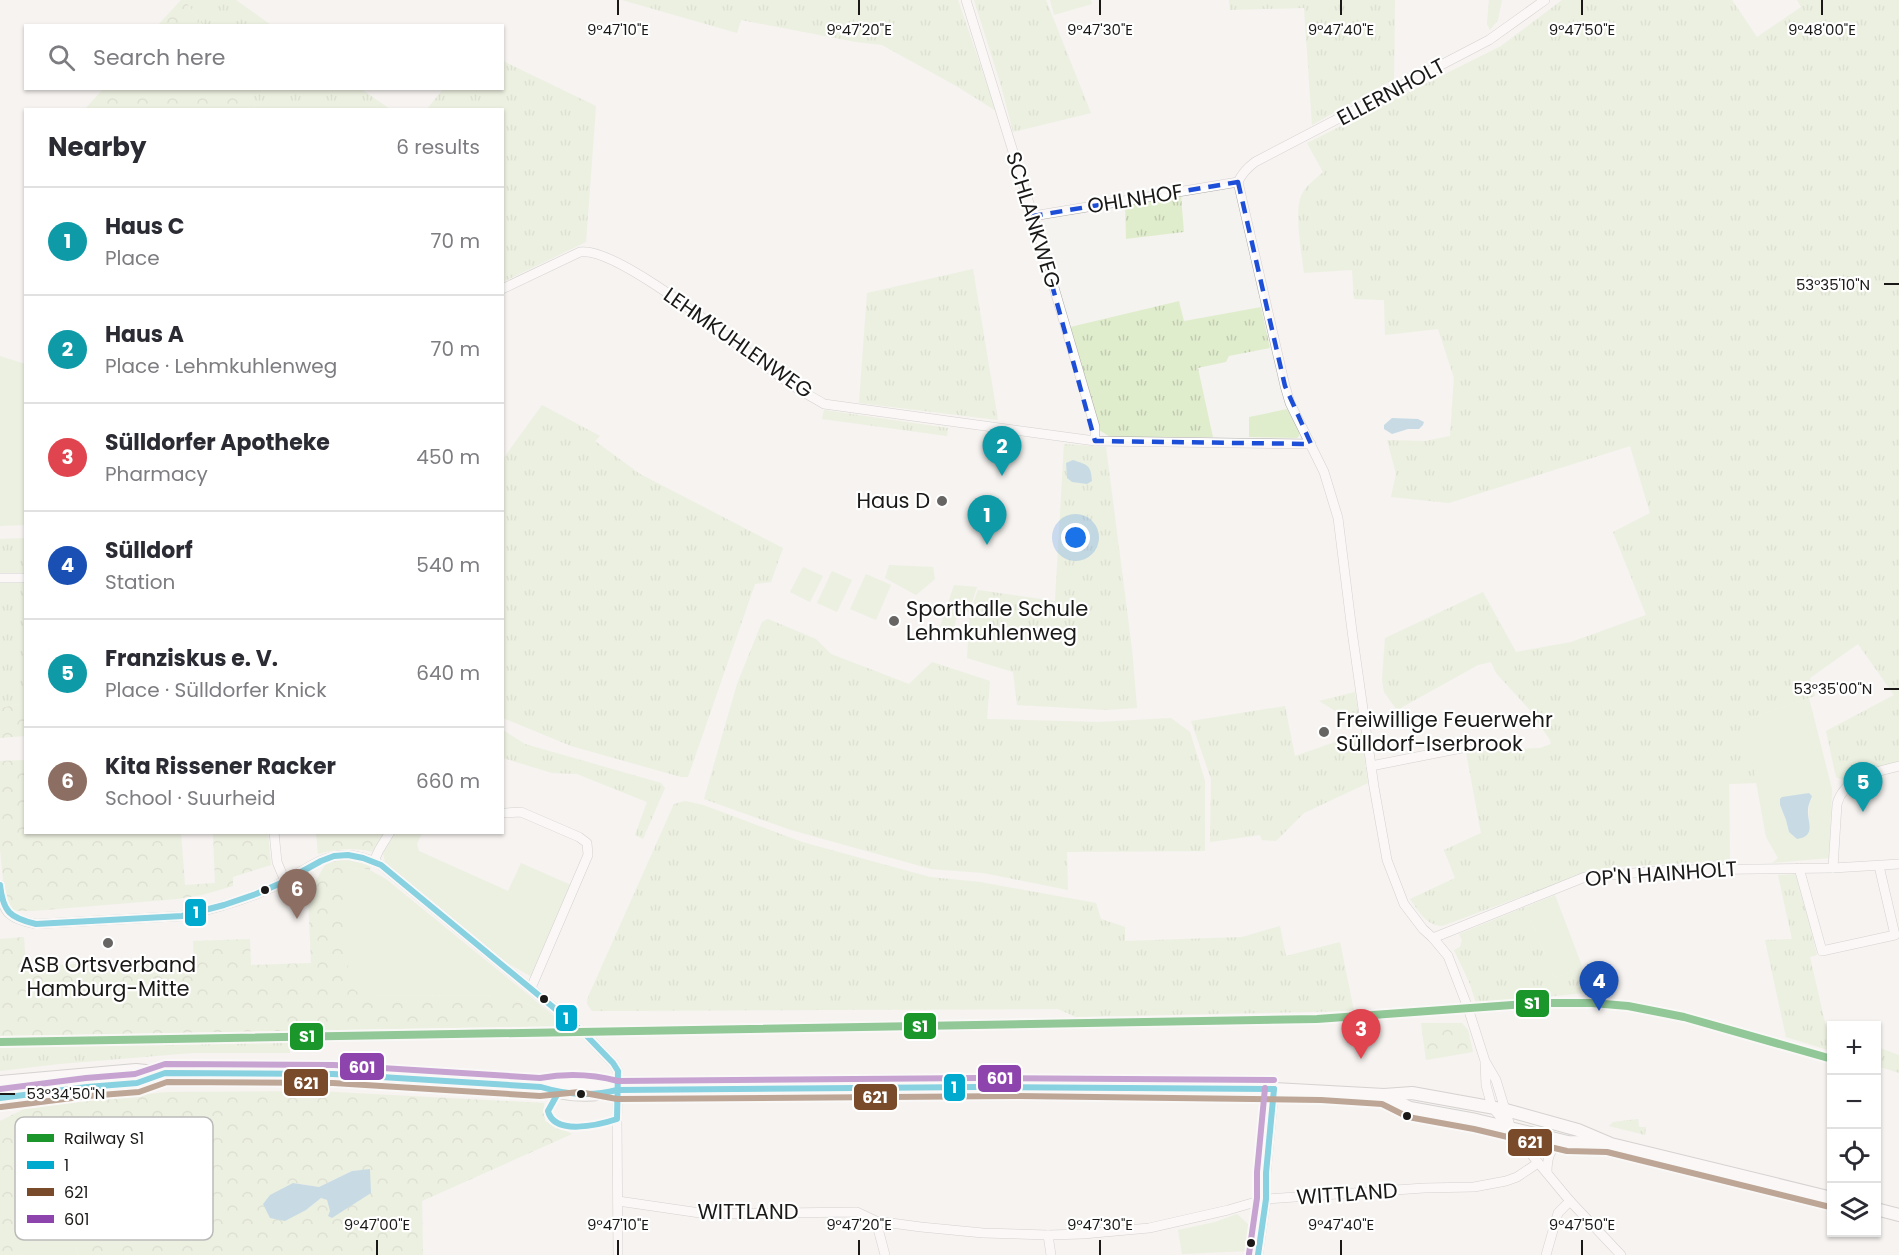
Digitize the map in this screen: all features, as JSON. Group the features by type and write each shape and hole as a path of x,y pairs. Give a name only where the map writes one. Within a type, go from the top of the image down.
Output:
{"main road":[{"path":"0,1082 136,1070 165,1073 333,1074 541,1087 560,1083 599,1085 617,1090 938,1087 1274,1089 1384,1095 1412,1093 1506,1110 1578,1130 1608,1143 1827,1197"},
{"path":"0,1098 137,1083 165,1073"},
{"path":"1384,1095 1410,1108 1568,1142 1608,1143"},
{"path":"1881,1210 1899,1215"}],"street":[{"name":"SCHLANKWEG","path":"966,0 1095,427 1095,441"},
{"name":"ELLERNHOLT","path":"1238,182 1246,168 1255,162 1489,40 1545,0"},
{"name":"OHLNHOF","path":"1033,216 1238,182"},
{"path":"1238,182 1290,403 1324,472 1338,518 1383,843 1404,904 1448,956 1485,1061 1496,1080 1511,1129"},
{"name":"LEHMKUHLENWEG","path":"504,288 580,252 588,251 600,255 659,287 790,384 824,404 1095,441 1311,444"},
{"path":"0,578 24,578"},
{"path":"1371,766 1467,747"},
{"path":"1833,868 1839,795 1852,782 1899,766"},
{"path":"505,813 521,812 579,837 587,843 588,855 531,988"},
{"path":"274,834 277,862 285,881"},
{"path":"374,861 389,834"},
{"path":"0,885 5,910 20,921 36,924 182,916 266,891 332,856 350,854 381,865 582,1031 613,1062 618,1071 618,1255"},
{"name":"OP'N HAINHOLT","path":"1433,938 1585,877 1671,870 1833,868 1899,864"},
{"path":"1799,868 1822,951 1895,935 1879,866"},
{"path":"1485,1061 1486,1085 1492,1107 1570,1201 1622,1255"},
{"path":"1258,1255 1266,1199 1266,1173 1274,1089"},
{"path":"1547,1173 1551,1150 1556,1145 1568,1142"},
{"name":"WITTLAND","path":"618,1201 707,1214 857,1212 876,1221 983,1233 1083,1234 1149,1228 1266,1199 1424,1188 1474,1187 1517,1177 1538,1163"},
{"path":"1546,1255 1558,1213 1570,1201"},
{"path":"876,1221 885,1255"},
{"path":"1047,1235 1051,1255"}],"highlighted area":[{"path":"1238,182 1285,386 1311,444 1095,441 1033,216"}],"green space":[{"path":"181,0 184,0 202,24 159,24"},
{"path":"184,0 236,0 270,24 202,24"},
{"path":"622,0 958,0 996,111 882,45 741,20 737,33"},
{"path":"974,0 1046,0 1091,113 1013,132"},
{"path":"1050,0 1091,0 1092,4 1054,15"},
{"path":"1229,0 1395,0 1394,79 1312,125 1304,8 1230,10"},
{"path":"1489,0 1502,0 1498,20 1490,30 1487,24"},
{"path":"1562,0 1732,0 1757,37 1801,7 1797,0 1899,0 1899,763 1843,780 1836,777 1826,731 1894,695 1858,644 1810,678 1815,696 1745,720 1748,753 1751,753 1757,783 1729,784 1730,861 1616,867 1583,874 1442,926 1427,920 1410,899 1455,878 1444,850 1481,833 1466,752 1540,748 1551,744 1529,709 1496,673 1491,662 1478,665 1397,710 1384,692 1382,680 1385,638 1483,592 1516,652 1571,642 1646,615 1613,532 1650,513 1630,446 1449,503 1391,497 1396,474 1387,440 1425,441 1450,436 1454,378 1438,329 1385,335 1384,300 1354,299 1352,270 1304,273 1298,223 1299,203 1305,189 1323,172 1307,143 1501,46"},
{"path":"504,61 596,106 586,242 504,282 504,108 428,108 442,90 504,90"},
{"path":"102,90 249,90 256,108 86,108"},
{"path":"249,90 362,90 389,108 256,108"},
{"path":"1181,195 1184,232 1126,239 1125,204"},
{"path":"973,269 998,420 859,403 867,293"},
{"path":"1179,301 1184,321 1261,307 1270,348 1229,356 1226,362 1198,368 1213,437 1110,437 1099,430 1070,327"},
{"path":"0,356 24,364 24,525 0,526"},
{"path":"542,405 600,436 595,441 640,474 783,548 771,582 755,584 688,777 571,746 504,718 504,458"},
{"path":"1287,409 1299,431 1297,438 1249,437 1249,417"},
{"path":"824,410 948,428 947,436 822,419"},
{"path":"1064,444 1106,447 1132,649 1137,708 1105,710 1017,705 1013,672 967,658 970,612 978,590 1055,601"},
{"path":"24,538 24,703 0,708 0,539"},
{"path":"889,565 933,567 935,579 916,595 885,578"},
{"path":"803,567 823,576 810,602 790,592"},
{"path":"832,571 852,580 837,612 817,603"},
{"path":"866,574 891,585 876,620 850,609"},
{"path":"954,585 977,587 969,611 957,614 954,630 939,630"},
{"path":"768,619 816,639 831,654 909,684 932,662 990,681 987,719 1098,722 1171,718 1190,732 1205,781 1205,851 1067,852 1068,890 983,873 931,869 791,830 704,799 737,684 762,622"},
{"path":"1355,692 1359,718 1350,720 1319,701"},
{"path":"1809,698 1832,789 1829,858 1772,863 1778,858 1766,837 1751,754 1747,753 1745,720","holes":["1809,793 1812,798 1809,811 1809,831 1789,832 1780,806 1796,796"]},
{"path":"24,703 24,736 0,738 0,708"},
{"path":"1285,706 1295,756 1361,733 1368,783 1304,813 1276,841 1262,840 1260,835 1210,842 1211,779 1191,721"},
{"path":"504,731 525,744 661,783 665,788 643,839 635,835 647,802 577,774 552,773 504,758"},
{"path":"24,760 24,834 181,834 185,885 215,883 213,834 268,834 271,865 233,877 233,886 202,895 33,911 6,909 0,849 0,761"},
{"path":"685,801 703,805 802,842 930,877 980,882 1096,903 1101,919 1125,927 1125,941 1242,937 1280,926 1286,956 1340,942 1354,1011 1076,1017 1058,1009 592,1011 587,1004 588,997 674,804"},
{"path":"316,834 383,834 372,852 345,849 318,854"},
{"path":"394,834 422,834 417,844 419,851 508,891 521,863 571,885 532,977 507,963 385,862 383,853"},
{"path":"345,858 371,863 370,870 345,867 363,996 505,995 553,1015 563,1026 0,1036 0,939 24,937 26,967 150,959 156,970 194,968 193,941 250,939 251,965 311,963 308,895 326,863"},
{"path":"344,867 370,870 386,879 553,1015 505,995 363,996 349,986"},
{"path":"1797,874 1817,955 1810,957 1827,1031 1827,1050 1786,1037 1765,940 1792,939 1778,875"},
{"path":"1555,895 1582,966 1555,978 1525,907"},
{"path":"1525,907 1555,978 1582,966 1586,993 1476,1003 1454,950 1460,947 1462,940 1459,934"},
{"path":"1421,1023 1462,1023 1468,1030 1473,1052 1426,1060"},
{"path":"290,1039 290,1053 192,1053 0,1071 0,1047"},
{"path":"1881,1048 1899,1055 1899,1073 1881,1067"},
{"path":"137,1074 154,1076 0,1093 0,1089 17,1086"},
{"path":"316,1091 544,1103 545,1121 572,1134 422,1201 423,1255 78,1255 74,1240 213,1240 213,1117 15,1117 15,1240 34,1240 30,1248 20,1255 0,1255 0,1121 34,1104 168,1092","holes":["370,1170 330,1211 327,1200 321,1198 306,1210 293,1183 319,1187 352,1171"]},
{"path":"1638,1119 1639,1127 1646,1127 1645,1135 1609,1126 1613,1122"},
{"path":"1237,1214 1250,1226 1247,1251 1182,1254 1178,1230 1215,1222"},
{"path":"34,1240 75,1240 78,1255 21,1255"}],"water":[{"path":"1392,418 1418,419 1424,422 1419,429 1408,429 1392,434 1384,429 1384,425"},
{"path":"1073,460 1087,466 1091,471 1092,481 1087,484 1072,482 1067,478 1066,463"},
{"path":"1809,793 1812,796 1808,808 1809,832 1797,839 1789,832 1780,799"},
{"path":"370,1169 371,1193 332,1218 328,1216 330,1211 327,1200 321,1198 306,1210 285,1221 270,1218 263,1204 270,1195 293,1183 319,1187 352,1171"}],"rail line":[{"name":"S1","path":"0,1042 1317,1019 1539,1003 1592,1003 1628,1006 1684,1017 1827,1058"}],"transit line":[{"name":"1","path":"0,885 3,902 9,912 20,919 36,924 182,916 256,894 334,856 348,855 363,858 381,865 582,1031 618,1071 617,1119 578,1127 559,1124 552,1119 548,1111 558,1093"},
{"name":"601","path":"0,1089 135,1074 165,1064 334,1065 540,1078 579,1075 618,1081 978,1078 1274,1080"},
{"name":"1","path":"0,1098 137,1083 165,1073 333,1074 541,1087 579,1094 598,1094 617,1090 978,1087 1274,1089"},
{"name":"621","path":"1,1107 139,1092 167,1082 333,1083 540,1096 579,1092 617,1099 1017,1096 1321,1100 1382,1104 1408,1117 1474,1129 1567,1151 1607,1152 1827,1206"},
{"name":"601","path":"1249,1254 1257,1198 1257,1172 1265,1088"},
{"name":"1","path":"1258,1255 1266,1199 1266,1173 1274,1089"}],"place":[{"name":"Haus A","path":"1002,476"},
{"name":"Haus D","path":"942,501"},
{"name":"Haus C","path":"987,545"},
{"name":"Sporthalle Schule Lehmkuhlenweg","path":"894,621"},
{"name":"Freiwillige Feuerwehr Sülldorf-Iserbrook","path":"1324,732"},
{"name":"Franziskus e. V.","path":"1863,812"},
{"name":"Kita Rissener Racker","path":"297,919"},
{"name":"ASB Ortsverband Hamburg-Mitte","path":"108,943"},
{"name":"Sülldorf","path":"1599,1011"},
{"name":"Sülldorfer Apotheke","path":"1361,1059"}]}
